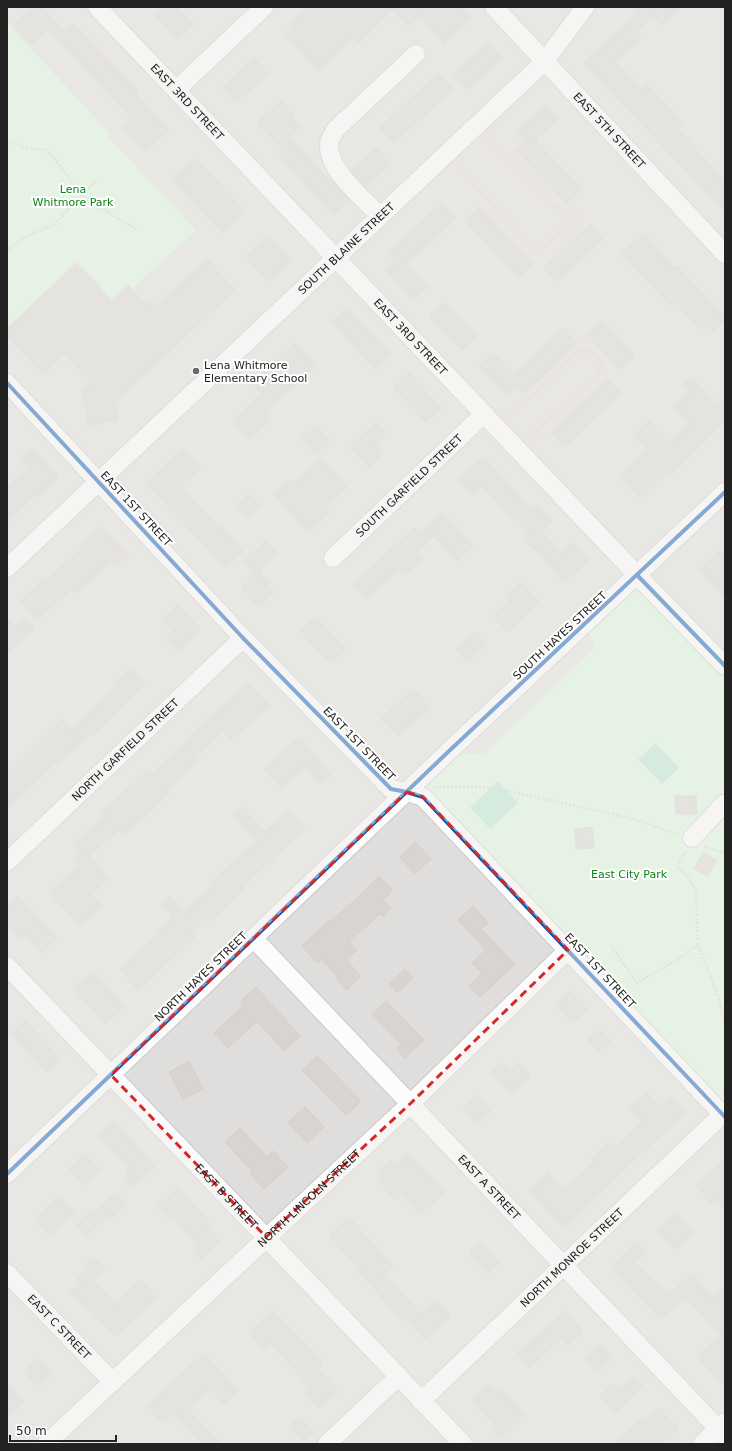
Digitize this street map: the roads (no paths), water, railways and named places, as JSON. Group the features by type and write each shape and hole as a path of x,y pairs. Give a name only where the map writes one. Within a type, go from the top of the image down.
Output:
{"street":[{"name":"EAST 3RD STREET","path":"97,7 725,666"},
{"path":"176,90 264,7"},
{"name":"EAST 5TH STREET","path":"494,7 725,254"},
{"name":"SOUTH BLAINE STREET","path":"7,568 545,61 585,7"},
{"path":"380,216 340,174 331,160 329,143 335,130 416,54"},
{"name":"EAST 1ST STREET","path":"7,383 243,638 390,789 423,797 724,1114"},
{"name":"SOUTH GARFIELD STREET","path":"333,558 484,414"},
{"name":"SOUTH HAYES STREET","path":"407,792 725,492"},
{"name":"NORTH GARFIELD STREET","path":"7,862 243,638"},
{"name":"NORTH HAYES STREET","path":"7,1174 407,792"},
{"path":"692,838 725,803"},
{"name":"EAST A STREET","path":"254,939 563,1265 723,1429"},
{"name":"NORTH LINCOLN STREET","path":"46,1444 411,1103 568,950"},
{"name":"EAST B STREET","path":"7,966 463,1444"},
{"name":"NORTH MONROE STREET","path":"421,1401 724,1114"},
{"name":"EAST C STREET","path":"7,1273 112,1381"},
{"path":"327,1444 398,1377"},
{"path":"702,1444 723,1429"}],"place":[{"name":"Lena Whitmore Elementary School","path":"196,371"}],"park label":[{"name":"Lena Whitmore Park","path":"73,195"},
{"name":"East City Park","path":"629,874"}]}
